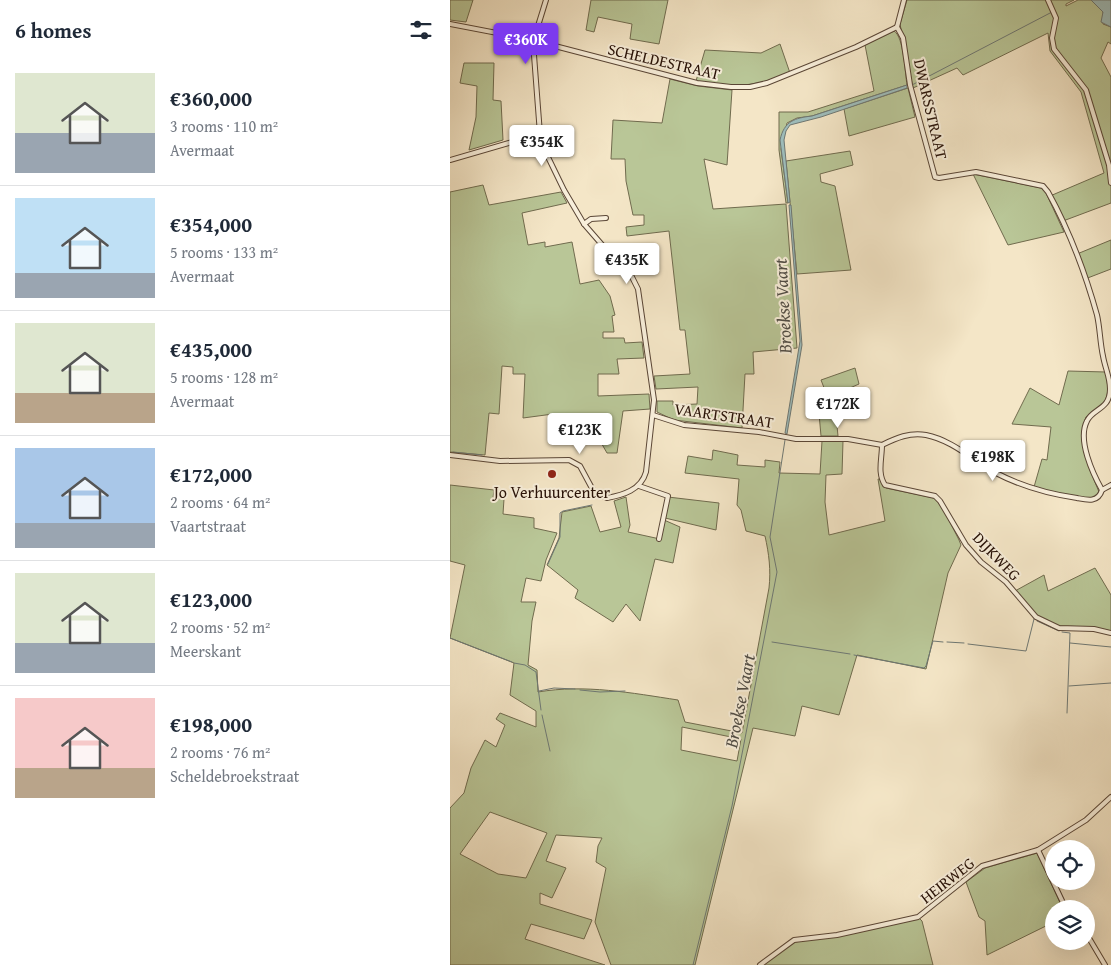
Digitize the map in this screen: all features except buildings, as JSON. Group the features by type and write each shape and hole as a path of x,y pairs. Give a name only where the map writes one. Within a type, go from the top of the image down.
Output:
{"street":[{"path":"450,455 500,461 569,460 580,466 594,492 604,497 632,491 639,486 646,472 654,400 635,282 624,264 604,247 584,224 564,190 543,146 540,134 533,42 546,0"},
{"path":"897,27 904,0"},
{"path":"1048,0 1056,18 1052,38 1054,49 1086,90 1109,166 1111,183"},
{"name":"SCHELDESTRAAT","path":"450,24 495,32 697,83 750,88 813,65 897,27"},
{"name":"DWARSSTRAAT","path":"897,27 903,38 910,85 933,175 939,178 972,172 1040,185 1047,190 1076,248 1097,315 1104,359 1109,367 1110,384 1108,400 1086,421 1084,438 1085,450 1102,490"},
{"path":"450,160 540,134"},
{"path":"584,224 591,219 606,218"},
{"name":"VAARTSTRAAT","path":"653,415 684,425 759,432 807,440 848,439 882,445"},
{"path":"882,445 909,435 928,435 997,473 1036,489 1087,500 1097,498 1102,490 1111,485"},
{"name":"DIJKWEG","path":"882,445 881,477 885,484 936,496 966,546 1006,582 1036,617 1059,628 1094,629 1111,633"},
{"path":"639,486 668,496 659,539"},
{"name":"HEIRWEG","path":"760,965 794,940 837,935 918,917 982,866 1038,850 1086,820 1111,797"},
{"path":"1038,850 1062,900"},
{"path":"1095,948 1105,965"}],"green space":[{"path":"450,0 473,0 466,22 450,20"},
{"path":"591,0 668,0 659,44 630,39 632,24 598,17 594,32 586,30"},
{"path":"907,0 1074,0 1066,4 1066,6 1078,0 1091,0 1103,12 1103,24 1111,27 1111,44 1108,42 1101,58 1111,77 1111,203 1063,221 1050,196 1104,173 1081,92 1050,51 1048,33 963,75 957,68 913,88 900,24"},
{"path":"894,31 900,40 902,48 907,85 812,116 797,118 787,123 781,149 788,203 786,203 779,150 779,112 808,112 874,91 865,45"},
{"path":"780,44 790,73 754,84 744,85 696,81 705,50 761,53"},
{"path":"464,63 494,63 493,100 501,101 503,140 469,150 476,117 477,86 460,83"},
{"path":"670,79 698,86 732,90 727,165 704,159 713,209 786,204 797,348 753,352 754,374 745,374 742,428 674,420 657,412 657,401 673,401 673,405 697,404 698,387 656,389 654,376 690,374 685,330 680,330 669,231 627,236 626,227 644,225 644,215 633,215 626,181 625,159 611,159 613,120 662,123"},
{"path":"908,88 915,117 849,136 844,109"},
{"path":"850,151 853,165 820,174 821,182 835,186 851,270 797,274 786,161"},
{"path":"973,174 1041,188 1046,193 1064,232 1008,245"},
{"path":"483,185 489,205 561,192 567,203 522,213 528,245 545,242 545,247 572,242 580,284 599,280 610,296 615,315 612,316 614,332 603,332 603,338 624,338 625,343 642,342 644,358 617,359 619,374 598,374 598,396 649,394 650,409 623,411 617,453 607,453 595,432 577,429 578,416 568,415 567,427 554,426 553,414 523,418 525,374 513,374 513,367 502,366 499,414 489,413 485,455 450,452 450,192"},
{"path":"1111,240 1111,269 1085,279 1077,254"},
{"path":"855,368 859,384 834,395 838,436 821,436 818,402 828,398 821,380"},
{"path":"1068,371 1106,372 1108,388 1106,399 1099,408 1086,417 1083,437 1085,455 1099,492 1096,497 1072,497 1034,487 1042,459 1047,460 1051,427 1012,424 1030,388 1059,405"},
{"path":"822,441 843,441 842,474 826,475 825,502 829,535 885,521 878,479 886,488 934,498 943,508 961,545 948,573 926,669 857,655 839,715 802,706 795,736 753,728 695,965 611,965 595,922 606,868 596,862 598,846 602,838 556,835 546,861 566,868 552,898 540,893 540,904 592,920 584,939 531,924 525,939 605,965 450,965 450,808 464,793 471,768 485,740 496,747 505,725 496,719 500,713 536,727 536,711 510,695 514,663 450,638 465,565 450,561 450,485 494,490 493,498 504,499 503,514 534,518 534,528 557,533 546,560 541,581 526,578 521,602 536,602 532,621 528,665 537,670 538,692 591,689 678,700 685,722 742,733 769,588 769,556 765,536 746,531 741,510 737,505 739,479 685,473 688,456 712,460 713,450 738,455 737,465 765,467 765,460 780,462 779,473 820,474","holes":["682,727 741,739 737,761 681,750","490,812 547,833 526,878 498,874 460,854"]},
{"path":"626,497 630,525 628,532 660,539 664,520 680,527 673,563 655,559 640,621 626,604 613,622 575,598 578,590 547,565 559,538 562,512 591,506 600,532 621,527 614,501"},
{"path":"668,497 719,503 716,530 665,518"},
{"path":"1095,568 1111,595 1111,631 1092,627 1057,626 1037,615 1015,591 1044,575 1048,591"},
{"path":"1037,853 1045,870 1045,890 1054,890 1059,900 1045,900 1045,926 987,955 985,921 979,917 966,882 985,868"},
{"path":"919,918 922,921 933,965 762,965 795,942 850,934"}],"water":[{"path":"1091,0 1111,0 1111,27 1101,22 1103,12"},
{"path":"907,85 907,88 821,117 790,125 784,140 790,202 788,203 780,140 787,125 795,119 812,116"},
{"path":"789,205 791,205 802,345 787,434 785,433 800,341"}],"waterway":[{"name":"Broekse Vaart","path":"912,85 1052,12"},
{"name":"Broekse Vaart","path":"693,965 732,806 777,572 770,537 785,440"},
{"path":"453,452 482,455"},
{"path":"548,564 560,537 560,513 592,505"},
{"path":"968,644 1026,651 1034,619"},
{"path":"1037,621 1059,631"},
{"path":"1062,632 1070,633 1067,713"},
{"path":"450,638 512,662"},
{"path":"854,655 924,668 933,641 943,642"},
{"path":"772,642 850,654"},
{"path":"947,642 964,643"},
{"path":"1070,643 1111,647"},
{"path":"514,663 525,665 536,672 541,710"},
{"path":"1069,686 1111,683"},
{"path":"539,691 554,688 575,689"},
{"path":"580,690 600,692 625,691"},
{"path":"542,715 550,751"}],"place":[{"name":"Jo Verhuurcenter","path":"552,474"}]}
